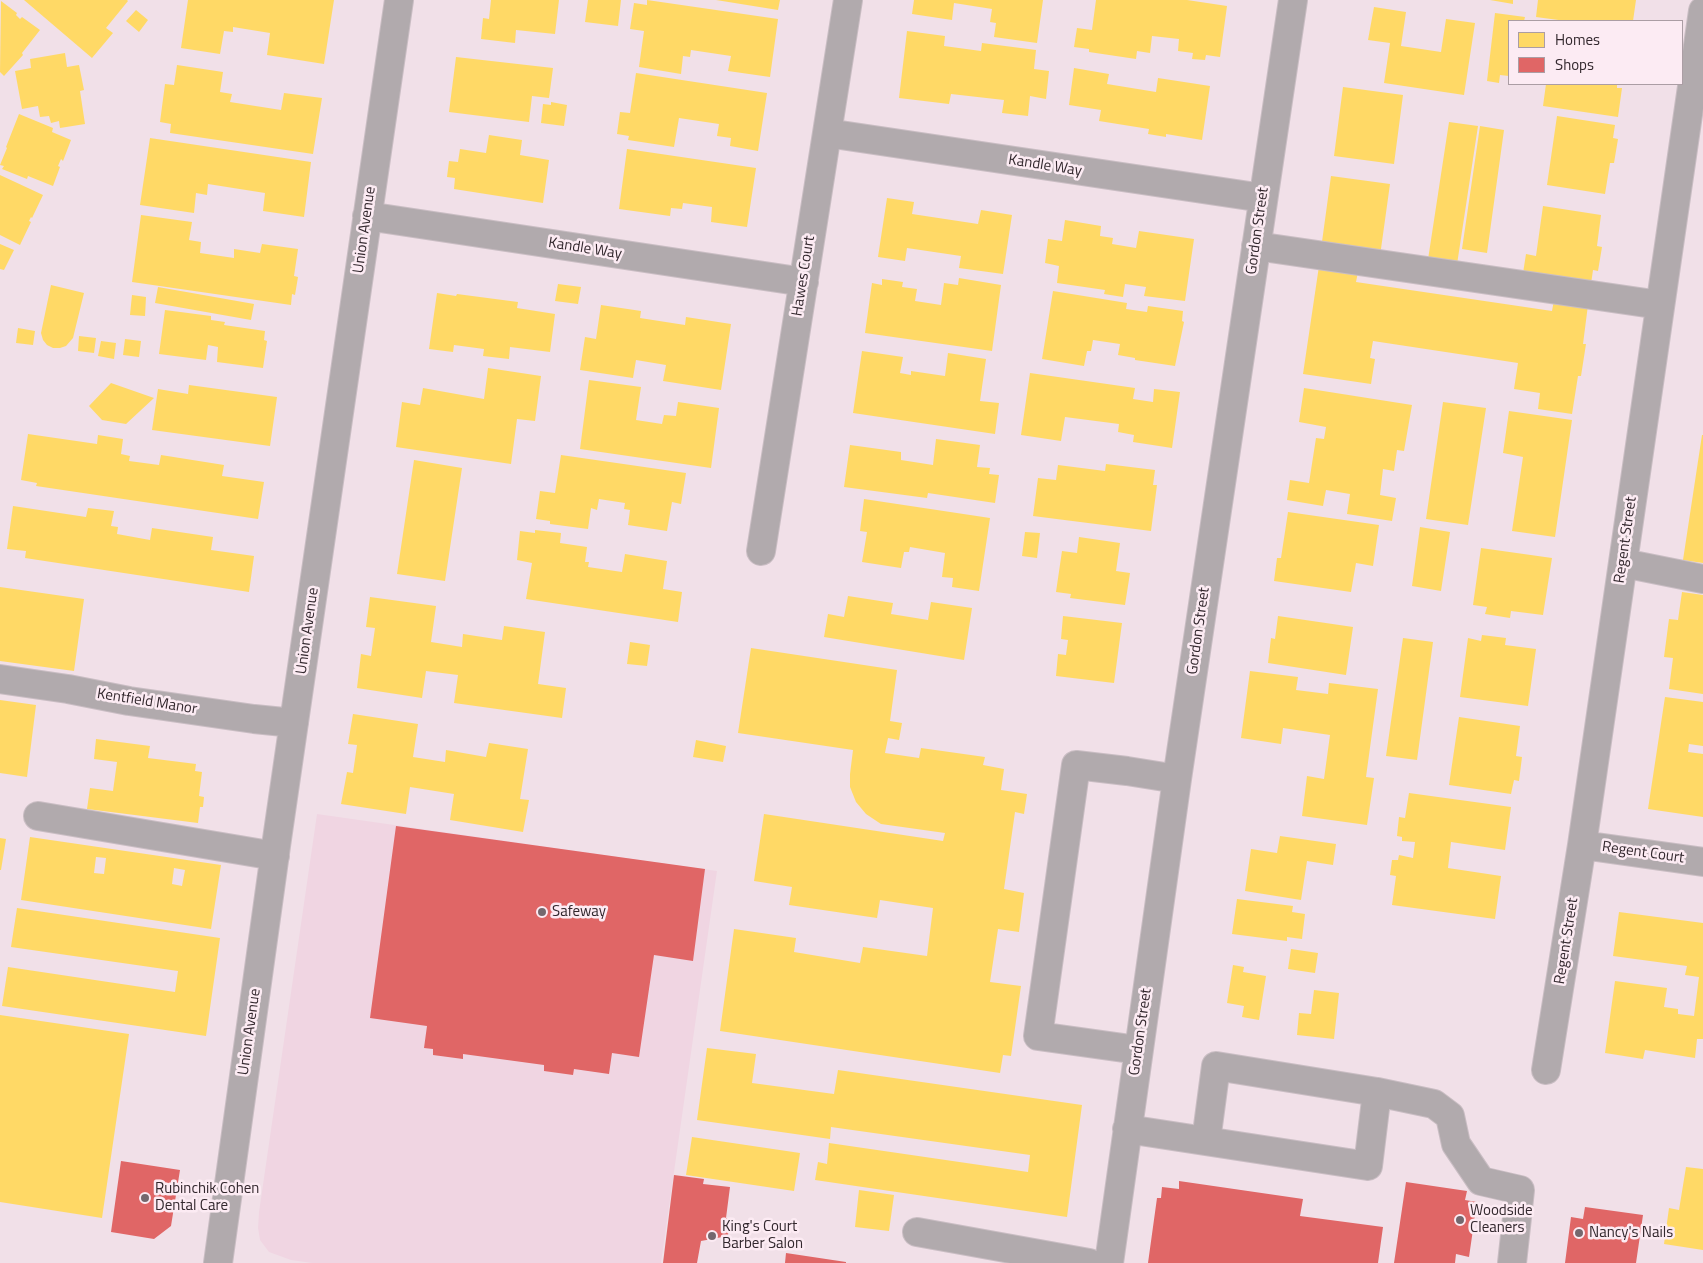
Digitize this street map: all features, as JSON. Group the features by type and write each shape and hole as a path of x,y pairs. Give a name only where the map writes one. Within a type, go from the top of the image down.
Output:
{"street":[{"name":"Union Avenue","path":"218,1263 399,0"},
{"name":"Hawes Court","path":"761,551 848,0"},
{"name":"Gordon Street","path":"1109,1263 1177,779 1293,0"},
{"name":"Regent Street","path":"1546,1070 1582,845 1703,11"},
{"name":"Kandle Way","path":"827,133 1263,198"},
{"name":"Kandle Way","path":"367,216 804,282"},
{"path":"1256,246 1660,305"},
{"path":"1623,563 1703,579"},
{"name":"Kentfield Manor","path":"0,679 139,702 294,723"},
{"path":"1138,1050 1038,1036 1076,765 1177,779"},
{"path":"38,816 275,856"},
{"name":"Regent Court","path":"1582,845 1703,862"},
{"path":"1206,1141 1216,1066 1377,1092 1434,1104 1450,1116 1456,1144 1481,1181 1520,1190 1512,1263"},
{"path":"1127,1129 1368,1166 1377,1092"},
{"path":"917,1232 1089,1263"}],"shaded area":[{"path":"317,814 717,871 661,1263 312,1263 291,1260 269,1252 260,1240 258,1228 259,1212"}],"building: Homes":[{"path":"24,0 128,1 106,28 113,33 92,58"},
{"path":"188,0 334,0 324,64 267,55 270,33 233,27 233,32 224,31 220,54 181,48"},
{"path":"491,0 559,0 555,34 516,30 515,43 481,39 483,18 489,19"},
{"path":"588,0 621,0 618,26 585,22"},
{"path":"647,0 778,19 770,77 728,71 731,56 691,50 690,57 683,56 681,74 639,67 644,31 630,29 634,3 647,5"},
{"path":"716,0 780,0 778,10"},
{"path":"914,0 1043,0 1037,43 994,37 996,23 990,22 992,9 954,3 952,20 912,14"},
{"path":"1096,0 1187,0 1227,6 1220,57 1206,55 1205,60 1192,59 1193,53 1178,51 1179,39 1152,36 1150,53 1137,51 1136,59 1089,52 1089,49 1074,47 1077,28 1092,30"},
{"path":"1490,0 1513,0 1513,4"},
{"path":"1538,0 1636,0 1633,20 1558,20 1536,17"},
{"path":"1,1 17,13 16,15 20,19 22,17 40,30 22,53 23,55 4,76 0,72"},
{"path":"1374,7 1406,12 1401,46 1441,52 1446,19 1475,23 1464,95 1384,83 1390,43 1368,40"},
{"path":"136,10 148,20 139,32 126,21"},
{"path":"1495,13 1525,17 1524,20 1508,20 1508,76 1500,75 1499,83 1487,81"},
{"path":"907,31 945,36 944,46 981,51 982,43 1036,50 1034,69 1049,71 1046,99 1030,96 1028,116 1002,113 1004,100 951,94 949,104 899,98"},
{"path":"65,53 67,67 79,65 84,90 80,91 85,124 60,128 59,121 51,123 49,116 40,117 38,106 22,109 15,71 31,68 30,59"},
{"path":"456,57 553,68 549,98 532,96 529,122 449,112"},
{"path":"177,65 223,72 220,92 232,94 230,102 281,110 284,93 322,98 313,154 170,133 171,124 160,122 165,84 174,85"},
{"path":"1074,68 1109,74 1107,84 1156,92 1158,78 1210,86 1202,140 1166,134 1166,137 1148,134 1149,129 1099,121 1101,110 1069,105"},
{"path":"636,73 767,93 758,151 730,146 731,138 717,136 719,124 679,118 674,147 628,140 629,136 617,134 620,112 630,113"},
{"path":"1546,85 1617,85 1617,88 1622,88 1618,117 1543,106"},
{"path":"1343,87 1403,95 1394,164 1334,156"},
{"path":"551,102 567,105 564,126 541,123 543,104 551,105"},
{"path":"19,114 53,128 52,132 71,140 63,161 61,159 58,166 60,167 53,186 28,176 27,179 2,169 4,166 0,165"},
{"path":"1557,116 1615,125 1613,138 1618,139 1614,163 1610,163 1605,194 1547,185"},
{"path":"1449,122 1478,126 1456,271 1427,266"},
{"path":"1480,126 1504,130 1487,253 1462,249"},
{"path":"489,135 522,140 520,155 549,160 543,203 454,189 455,178 447,177 449,161 458,162 460,149 486,153"},
{"path":"150,138 311,162 304,217 263,211 265,193 208,184 207,195 196,193 194,213 140,205"},
{"path":"627,149 756,168 747,227 711,222 712,207 683,203 682,209 671,208 670,216 619,209"},
{"path":"0,175 43,195 29,221 31,222 20,245 0,235"},
{"path":"1331,176 1390,184 1380,256 1321,249"},
{"path":"887,198 914,202 912,214 978,224 981,210 1012,215 1003,274 959,268 961,256 907,248 905,261 878,257"},
{"path":"1543,206 1601,215 1597,246 1602,247 1598,271 1593,270 1591,284 1523,273 1526,254 1536,256"},
{"path":"141,215 192,222 189,240 201,242 200,253 234,258 234,249 260,253 262,244 298,249 294,276 298,277 295,295 292,294 291,305 132,282"},
{"path":"1065,220 1101,226 1100,236 1113,238 1112,244 1136,248 1139,231 1194,239 1185,301 1144,296 1146,287 1125,284 1123,297 1104,294 1105,290 1057,283 1059,266 1045,263 1048,239 1062,241"},
{"path":"0,244 14,250 4,270 0,269"},
{"path":"1319,266 1358,272 1356,282 1552,311 1554,300 1588,305 1583,344 1586,344 1581,376 1578,376 1572,414 1538,409 1540,393 1514,389 1518,363 1373,341 1370,358 1375,359 1371,384 1303,374"},
{"path":"959,278 1001,285 992,351 865,333 872,283 882,285 882,279 903,282 902,287 917,289 915,301 941,305 944,283 958,285"},
{"path":"558,284 581,287 578,304 555,301"},
{"path":"51,285 84,293 73,338 66,346 60,348 53,348 47,345 41,333"},
{"path":"158,287 254,304 251,320 155,303"},
{"path":"1053,291 1127,303 1126,309 1147,312 1148,306 1183,311 1182,321 1184,322 1175,366 1135,360 1135,358 1118,355 1120,344 1093,340 1091,351 1087,351 1084,366 1042,359"},
{"path":"437,293 518,302 517,308 555,314 550,352 510,347 509,359 483,356 484,349 454,345 453,352 429,349"},
{"path":"132,295 146,297 145,316 130,315"},
{"path":"601,305 641,311 640,318 685,325 686,317 731,324 721,390 663,381 666,365 636,360 633,378 580,370 585,337 596,339"},
{"path":"165,310 211,316 211,320 225,322 224,325 265,331 264,340 267,341 263,368 217,362 218,347 208,345 206,360 159,354"},
{"path":"18,328 35,331 33,345 16,343"},
{"path":"79,336 96,338 94,353 78,351"},
{"path":"125,339 141,341 139,357 123,355"},
{"path":"101,341 116,343 114,359 98,356"},
{"path":"862,351 903,357 900,373 911,375 911,371 945,376 948,353 986,359 980,401 999,403 995,434 853,413"},
{"path":"488,368 541,376 535,421 517,419 511,464 396,447 402,402 420,405 423,388 484,399"},
{"path":"1030,373 1135,388 1133,399 1153,402 1154,389 1180,392 1172,448 1133,442 1134,435 1118,432 1119,424 1065,417 1061,441 1021,435"},
{"path":"589,380 641,387 636,420 662,424 664,415 676,416 678,402 719,408 711,468 580,449"},
{"path":"111,383 154,398 126,424 102,420 89,406"},
{"path":"189,385 277,397 270,446 152,430 158,389 188,394"},
{"path":"1304,388 1412,405 1404,451 1397,450 1394,471 1383,469 1380,495 1396,498 1392,521 1347,514 1350,494 1326,490 1323,506 1287,500 1290,480 1309,483 1316,438 1324,439 1326,427 1299,422"},
{"path":"1443,402 1486,408 1468,525 1426,519"},
{"path":"1509,411 1572,420 1555,537 1512,531 1523,457 1503,453"},
{"path":"28,434 97,444 98,435 123,439 121,454 130,456 129,461 159,465 161,455 224,465 222,476 264,482 258,519 36,486 37,483 21,480"},
{"path":"1703,435 1703,563 1683,560"},
{"path":"936,439 980,445 977,467 990,468 989,474 999,475 995,503 928,493 927,498 844,487 850,445 901,452 901,460 933,465"},
{"path":"561,455 686,473 681,504 672,502 667,531 628,525 630,510 624,509 625,503 599,499 597,510 591,508 588,529 550,524 550,521 536,519 540,491 555,493"},
{"path":"414,460 462,468 445,581 397,574"},
{"path":"1106,464 1155,470 1153,485 1157,485 1151,531 1033,516 1038,478 1056,480 1058,465 1105,471"},
{"path":"864,499 990,518 979,591 952,587 953,578 942,577 945,553 910,547 909,552 904,552 901,568 862,562 867,532 860,531"},
{"path":"13,506 86,517 88,508 114,511 111,526 118,527 117,534 150,540 152,528 213,537 211,550 254,556 249,592 25,558 26,551 7,549"},
{"path":"1288,512 1379,525 1373,566 1356,563 1351,592 1274,581 1277,558 1281,558"},
{"path":"1420,527 1450,532 1441,591 1412,586"},
{"path":"535,530 561,533 560,543 587,547 585,562 589,562 588,567 622,572 625,554 667,561 663,589 682,592 678,622 526,599 532,563 517,560 520,531 535,533"},
{"path":"1025,532 1040,533 1037,558 1022,556"},
{"path":"1079,537 1120,543 1116,571 1130,573 1125,605 1070,598 1071,594 1056,592 1062,551 1077,553"},
{"path":"1481,548 1552,558 1543,615 1511,611 1510,618 1485,614 1487,607 1473,605"},
{"path":"0,587 84,599 74,671 0,661"},
{"path":"1682,592 1703,595 1703,694 1669,689 1673,658 1664,657 1669,619 1678,620"},
{"path":"848,596 893,603 891,614 928,620 931,602 972,608 964,660 824,637 828,614 844,617"},
{"path":"370,597 436,606 431,642 462,647 463,634 502,640 504,626 545,632 538,684 566,688 562,718 454,703 458,675 426,671 422,698 357,688 361,654 371,656 375,628 366,627"},
{"path":"1063,616 1122,623 1114,683 1056,676 1058,654 1066,655 1068,640 1061,639"},
{"path":"1278,616 1353,627 1346,675 1268,663 1271,638 1275,639"},
{"path":"1482,635 1506,638 1505,645 1536,649 1528,706 1460,697 1468,638 1481,641"},
{"path":"1403,638 1433,642 1417,760 1386,756"},
{"path":"630,642 650,645 647,666 627,664"},
{"path":"751,648 897,670 890,721 902,723 899,740 888,738 885,753 919,758 921,748 985,757 983,765 1004,769 1001,790 1027,794 1024,814 1015,812 1004,889 1024,893 1019,932 998,929 990,982 1021,986 1011,1056 1003,1055 1000,1073 720,1031 734,929 796,938 794,952 860,963 863,947 927,956 933,908 880,900 877,918 789,905 792,887 754,881 764,814 943,841 945,833 881,824 866,814 856,802 850,787 853,750 738,733"},
{"path":"1250,671 1298,677 1296,690 1328,694 1329,683 1378,689 1366,777 1374,778 1367,825 1302,816 1307,776 1324,779 1330,735 1283,728 1281,744 1241,738"},
{"path":"1665,697 1703,702 1703,746 1689,744 1688,752 1703,754 1703,817 1648,809"},
{"path":"0,700 36,705 27,777 0,773"},
{"path":"353,714 418,724 413,757 445,762 446,750 486,757 489,743 528,749 520,799 529,800 523,832 450,820 454,794 410,787 406,814 341,804 347,772 353,773 357,745 348,744"},
{"path":"1459,717 1520,726 1516,756 1522,757 1519,781 1514,780 1511,794 1449,785"},
{"path":"96,739 150,746 148,758 196,764 195,771 202,772 199,796 204,797 203,807 200,807 198,823 87,809 90,788 113,791 117,762 94,759"},
{"path":"696,740 726,746 723,762 693,757"},
{"path":"1409,793 1511,807 1505,850 1451,842 1448,868 1501,876 1495,919 1392,905 1396,876 1390,875 1392,860 1398,860 1399,855 1413,858 1415,842 1402,841 1402,837 1397,836 1399,817 1405,818"},
{"path":"1280,836 1336,844 1333,865 1307,861 1301,900 1245,891 1251,849 1277,853"},
{"path":"30,837 221,865 211,929 21,900","holes":["96,857 106,858 104,874 94,873","174,868 185,870 182,886 172,884"]},
{"path":"0,838 6,839 1,870 0,870"},
{"path":"1237,899 1293,906 1292,912 1305,914 1302,939 1287,937 1287,941 1232,934"},
{"path":"17,908 220,938 206,1036 2,1006 8,967 175,992 178,971 11,947"},
{"path":"1619,912 1703,923 1703,1039 1697,1039 1695,1058 1645,1050 1643,1059 1605,1053 1615,981 1667,988 1664,1007 1678,1009 1678,1014 1694,1016 1699,977 1685,975 1687,966 1613,956"},
{"path":"1291,949 1318,953 1315,973 1288,969"},
{"path":"1233,965 1244,967 1243,972 1266,976 1259,1020 1242,1017 1244,1006 1227,1003"},
{"path":"1314,990 1339,993 1334,1039 1297,1035 1299,1013 1311,1014"},
{"path":"0,1015 129,1034 102,1218 0,1202"},
{"path":"707,1048 756,1054 752,1083 834,1094 838,1070 1082,1105 1067,1217 815,1180 818,1162 827,1164 829,1143 1028,1172 1030,1155 831,1127 830,1139 697,1120"},
{"path":"692,1137 800,1153 794,1191 686,1175"},
{"path":"1686,1167 1703,1169 1703,1250 1664,1244 1669,1208 1679,1210"},
{"path":"859,1190 894,1195 889,1231 855,1227"}],"building: Shops":[{"name":"Safeway","path":"396,826 705,869 693,961 654,955 639,1057 612,1053 609,1074 574,1069 573,1075 544,1071 544,1065 463,1054 463,1059 433,1055 433,1049 424,1048 427,1026 370,1018"},
{"name":"Rubinchik Cohen Dental Care","path":"121,1161 180,1170 171,1226 154,1239 111,1232"},
{"path":"674,1175 704,1179 703,1184 730,1187 726,1218 730,1218 728,1236 701,1241 697,1263 663,1263"},
{"path":"1179,1181 1303,1199 1300,1216 1383,1227 1378,1263 1148,1263 1157,1198 1161,1198 1162,1187 1179,1189"},
{"path":"1406,1182 1467,1191 1465,1200 1477,1202 1469,1257 1456,1254 1455,1263 1394,1263"},
{"path":"1585,1207 1643,1215 1636,1263 1565,1263 1571,1217 1583,1219"},
{"path":"786,1253 846,1262 846,1263 785,1263"}],"place":[{"name":"Safeway","path":"542,912"},
{"name":"Rubinchik Cohen Dental Care","path":"145,1198"},
{"name":"Woodside Cleaners","path":"1460,1220"},
{"name":"Nancy's Nails","path":"1579,1233"},
{"name":"King's Court Barber Salon","path":"712,1236"}]}
